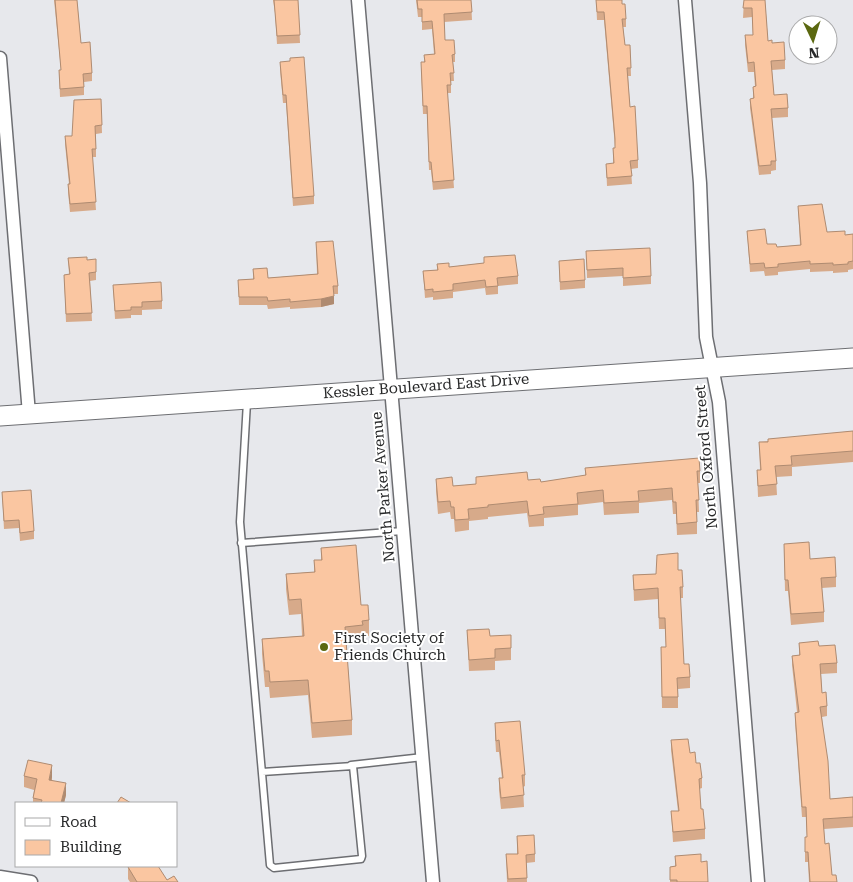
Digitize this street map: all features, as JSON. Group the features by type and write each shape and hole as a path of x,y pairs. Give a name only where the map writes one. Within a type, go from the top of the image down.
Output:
{"main road":[{"name":"Kessler Boulevard East Drive","path":"0,416 853,358"}],"street":[{"name":"North Parker Avenue","path":"358,0 433,882"},
{"name":"North Oxford Street","path":"684,0 700,183 706,331 719,402 758,882"},
{"path":"0,58 28,414"},
{"path":"0,877 31,882"}],"lane":[{"path":"248,398 240,522 270,865 274,868 361,859 354,768 350,765"},
{"path":"242,544 403,531"},
{"path":"262,772 423,757"}],"building":[{"path":"55,0 77,0 81,43 90,42 92,73 83,74 84,87 60,89 59,70 61,70"},
{"path":"274,0 298,0 300,35 277,36"},
{"path":"417,0 471,0 472,12 444,14 445,40 454,40 455,54 452,55 454,73 450,73 451,85 447,85 454,180 433,182 431,162 429,162 427,106 423,106 421,62 425,62 424,55 435,54 432,21 422,22 422,9 418,9"},
{"path":"596,0 622,0 622,4 625,4 626,19 622,19 625,45 630,45 631,68 627,68 630,107 635,106 638,160 630,161 632,176 607,178 606,164 614,163 613,148 615,148 615,139 604,12 597,12"},
{"path":"744,0 765,0 768,41 772,40 772,43 784,42 785,60 771,61 774,95 787,94 788,108 771,109 776,161 771,161 771,165 759,166 750,99 754,98 753,87 756,86 754,62 748,63 745,35 753,35 752,8 743,8"},
{"path":"304,57 314,196 293,198 286,95 283,95 280,62 290,61 290,58"},
{"path":"101,99 102,125 95,126 96,149 92,149 96,202 70,204 65,136 72,136 74,100"},
{"path":"822,204 827,232 845,231 845,235 853,234 853,261 848,262 848,264 833,265 833,263 810,264 810,261 778,264 778,267 765,268 764,263 750,264 747,231 765,229 767,244 776,244 777,247 801,245 798,206"},
{"path":"333,241 338,286 333,286 334,296 290,302 290,299 268,301 267,297 239,297 238,280 254,279 253,269 267,268 268,278 318,274 316,242"},
{"path":"650,248 651,276 623,278 623,268 587,270 586,251"},
{"path":"515,255 518,276 497,278 498,286 486,287 485,280 453,284 453,290 433,292 433,289 425,290 423,271 438,270 437,264 449,263 449,267 484,263 484,257"},
{"path":"87,257 87,260 96,259 96,272 89,273 92,313 66,314 64,275 70,274 68,258"},
{"path":"584,259 585,280 560,282 559,261"},
{"path":"161,282 162,301 142,302 142,307 131,307 131,310 115,311 113,285"},
{"path":"853,431 853,451 791,456 792,465 775,466 777,484 758,486 757,470 761,470 759,442 768,442 768,439"},
{"path":"699,458 700,471 697,471 699,500 696,500 697,522 677,524 676,502 673,502 672,488 638,491 639,501 604,503 603,490 577,493 578,504 543,507 544,514 529,516 527,501 468,509 469,519 455,520 454,507 451,507 450,501 438,502 436,479 452,477 453,486 476,484 476,477 527,472 528,480 540,479 541,482 586,475 585,468"},
{"path":"31,490 34,531 20,533 19,520 4,521 2,492"},
{"path":"809,542 810,559 835,557 836,577 821,578 824,612 791,614 788,580 785,580 784,544"},
{"name":"First Society of Friends Church","path":"356,545 361,605 368,605 369,620 362,621 363,625 345,627 352,720 312,723 308,680 270,682 269,671 265,671 262,639 304,636 301,599 289,600 286,574 315,572 314,560 322,560 321,548"},
{"path":"678,553 678,570 682,570 683,587 680,587 684,664 689,664 690,677 677,678 678,697 662,697 661,647 666,647 665,618 659,618 658,588 634,590 633,575 656,574 657,555"},
{"path":"489,629 490,636 511,635 511,648 495,649 495,658 469,660 467,630"},
{"path":"818,641 819,646 835,645 837,663 820,664 822,693 826,692 827,706 820,707 828,761 830,799 853,797 853,817 823,819 825,844 829,843 832,875 836,875 837,882 810,882 808,852 805,852 805,837 807,837 806,807 802,807 795,713 799,712 792,656 800,655 799,643"},
{"path":"520,721 525,775 522,775 524,795 501,798 499,778 503,778 499,740 496,741 495,723"},
{"path":"688,739 690,753 695,752 696,763 700,763 702,778 699,779 701,809 703,809 705,829 673,832 671,811 679,811 671,740"},
{"path":"28,760 52,765 49,780 66,783 61,802 41,802 42,800 33,798 37,779 24,776"},
{"path":"121,797 129,802 118,802"},
{"path":"534,835 535,854 526,855 527,878 508,879 506,854 518,854 517,836"},
{"path":"701,854 701,862 707,861 708,882 677,882 677,880 670,880 670,867 676,866 675,856"},
{"path":"128,867 159,867 167,880 174,876 178,882 137,882"}],"place":[{"name":"First Society of Friends Church","path":"324,647"}]}
